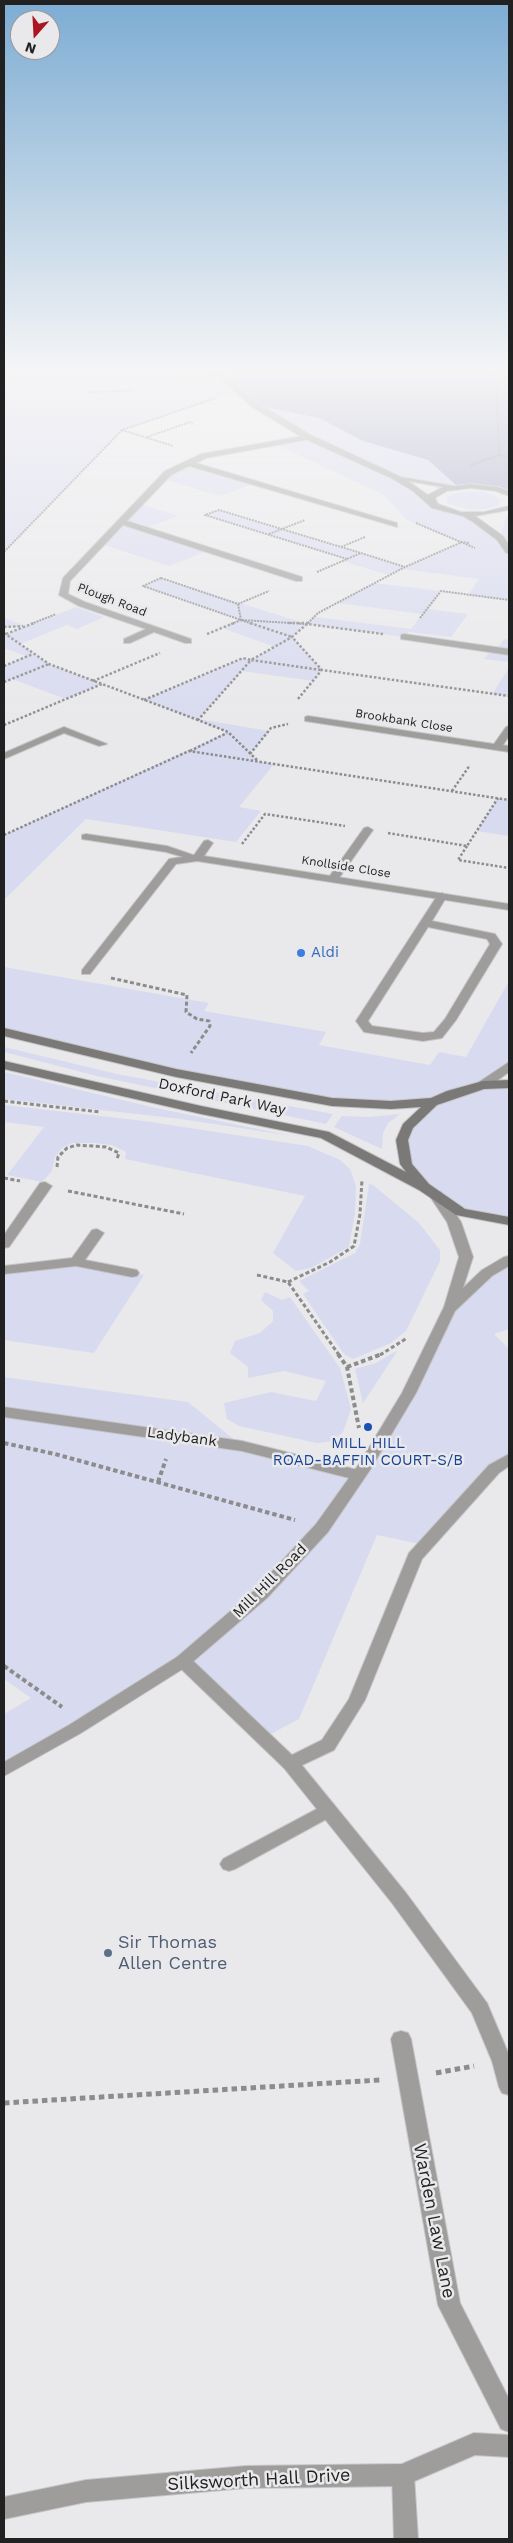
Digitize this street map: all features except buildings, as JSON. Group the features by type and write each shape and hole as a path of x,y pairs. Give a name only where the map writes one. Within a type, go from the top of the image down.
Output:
{"main road":[{"name":"Doxford Park Way","path":"4,1032 176,1074 332,1102 391,1105 433,1102 451,1094 483,1085 509,1084"},
{"name":"Doxford Park Way","path":"4,1066 201,1110 325,1135 430,1191 461,1212 509,1221"},
{"name":"Doxford Park Way","path":"430,1191 406,1164 402,1140 407,1127 433,1102"}],"street":[{"name":"Plough Road","path":"152,490 66,580 63,595 82,604 188,642"},
{"path":"277,490 394,525"},
{"path":"417,490 441,509 476,520 500,538 508,550"},
{"path":"431,502 431,497 436,492 444,490"},
{"path":"460,514 506,513 500,538"},
{"path":"122,522 299,579"},
{"path":"127,641 154,629"},
{"path":"404,637 509,652"},
{"name":"Brookbank Close","path":"308,719 509,749"},
{"path":"497,748 509,729"},
{"path":"4,756 64,730 102,744"},
{"path":"333,879 368,830"},
{"path":"86,836 167,849 197,858"},
{"path":"86,972 172,861 197,858 208,843"},
{"name":"Knollside Close","path":"197,858 509,907"},
{"path":"426,924 490,936 496,944 450,1020 438,1035 422,1037 368,1029 362,1022 426,924 442,896"},
{"path":"483,1085 509,1066"},
{"path":"4,1244 45,1186"},
{"name":"Mill Hill Road","path":"4,1770 183,1661 260,1594 322,1528 361,1470 408,1393 448,1312 466,1257 454,1222 430,1191"},
{"path":"76,1262 97,1232"},
{"name":"Mill Hill Road","path":"448,1312 487,1273 509,1260"},
{"path":"4,1270 76,1262 132,1273"},
{"name":"Ladybank","path":"4,1412 242,1446 361,1470"},
{"path":"290,1763 328,1745 357,1700 415,1557 494,1469 509,1459"},
{"path":"183,1661 290,1763 399,1898 480,2009 502,2061 509,2087"},
{"path":"228,1864 328,1810"},
{"name":"Warden Law Lane","path":"401,2039 449,2305 509,2421"},
{"name":"Silksworth Hall Drive","path":"4,2508 86,2491 246,2477 403,2475 474,2444 509,2446"},
{"path":"403,2475 406,2539"}],"path":[{"path":"4,552 64,490"},
{"path":"347,559 205,515 219,510 361,554"},
{"path":"408,520 462,542 508,550"},
{"path":"268,535 282,529"},
{"path":"198,720 251,660 292,637 318,613 406,567 462,542"},
{"path":"241,620 238,604 161,578 143,586 241,620 292,637 322,670"},
{"path":"241,620 307,624 404,637 441,591 509,600"},
{"path":"5,634 82,604"},
{"path":"4,627 26,626"},
{"path":"5,634 49,664 228,732 258,761"},
{"path":"4,666 34,654"},
{"path":"144,700 243,658 509,696"},
{"path":"4,682 49,664"},
{"path":"250,754 272,728 308,719 294,704 322,670"},
{"path":"4,725 102,684"},
{"path":"4,834 190,751 228,732"},
{"path":"452,791 484,746"},
{"path":"190,751 509,800"},
{"path":"498,798 458,860 509,868"},
{"path":"227,863 265,814 467,846"},
{"path":"86,972 187,995 186,1012 197,1019 209,1022 210,1026 176,1074"},
{"path":"45,1186 57,1170 58,1157 67,1148 85,1144 106,1147 119,1153 116,1159"},
{"path":"4,1178 184,1214"},
{"path":"257,1276 288,1282 330,1262 354,1246 360,1214"},
{"path":"288,1282 347,1367 355,1400 361,1470"},
{"path":"347,1367 377,1357 448,1312"},
{"path":"4,1443 55,1454 322,1528"},
{"path":"4,1666 84,1723"},
{"path":"4,2103 408,2078 502,2061"}],"shaded area":[{"path":"4,490 64,490 4,552"},
{"path":"199,490 238,490 221,496"},
{"path":"373,490 413,490 431,504 446,512 473,518 500,538 506,517 509,515 509,600 468,595 479,579 401,569 389,575 342,561 346,559 205,515 219,510 405,567 461,543 407,520 384,495"},
{"path":"469,491 484,492 496,496 501,501 497,506 470,510 447,503 447,497 455,493"},
{"path":"139,504 178,516 144,529 210,550 169,566 101,544"},
{"path":"161,578 307,624 292,637 322,670 313,681 242,671 198,719 269,731 250,754 258,761 274,764 239,807 261,811 236,842 86,819 4,900 4,835 227,732 144,700 243,658 251,660 275,647 222,628 240,619 143,586"},
{"path":"375,583 441,591 428,609 468,614 451,637 409,632 404,637 307,624 315,617 411,629 422,614 337,603"},
{"path":"76,607 104,617 77,629 67,625 20,644 49,664 102,684 66,699 12,679 4,682 4,666 26,656 4,648 4,633 6,634 24,627 4,627 4,618 26,626"},
{"path":"504,639 509,640 509,662 484,659 492,649 496,650"},
{"path":"509,668 509,696 492,694"},
{"path":"498,798 509,800 509,836 477,831"},
{"path":"4,967 209,1003 204,1011 326,1032 319,1045 430,1065 439,1052 466,1057 509,981 509,1066 484,1085 509,1084 509,1221 461,1212 406,1164 402,1140 432,1103 332,1102 35,1041 4,1032"},
{"path":"4,1047 117,1074 333,1114 326,1124 97,1076 4,1052"},
{"path":"4,1072 156,1108 292,1136 181,1119 4,1099"},
{"path":"4,1105 144,1121 308,1146 340,1160 350,1169 356,1186 355,1213 349,1247 311,1268 296,1271 273,1253 305,1196 125,1159 126,1152 112,1145 72,1143 62,1148 55,1157 52,1171 42,1182 7,1175 44,1127 4,1122"},
{"path":"400,1114 388,1123 383,1133 382,1149 334,1127 342,1116 369,1117"},
{"path":"369,1184 373,1185 419,1223 440,1250 440,1261 406,1331 391,1343 353,1359 344,1354 303,1294 309,1291 299,1281 355,1253 360,1244"},
{"path":"509,1260 509,1329 494,1334 509,1349 509,1459 494,1469 425,1545 377,1535 299,1719 263,1738 183,1661 75,1729 4,1770 4,1714 31,1698 4,1679 4,1377 188,1402 242,1446 357,1475 446,1315 487,1273"},
{"path":"76,1262 144,1275 94,1353 4,1340 4,1270"},
{"path":"265,1292 282,1300 290,1297 340,1368 351,1409 343,1432 333,1441 317,1443 239,1426 227,1419 224,1403 271,1392 316,1401 326,1381 284,1371 248,1378 248,1367 230,1353 235,1341 260,1333 273,1321 273,1311 261,1300"},
{"path":"398,1350 363,1403 355,1369 376,1363"}],"place":[{"name":"Aldi","path":"301,953"},
{"name":"MILL HILL ROAD-BAFFIN COURT-S/B","path":"368,1427"},
{"name":"Sir Thomas Allen Centre","path":"108,1953"}]}
